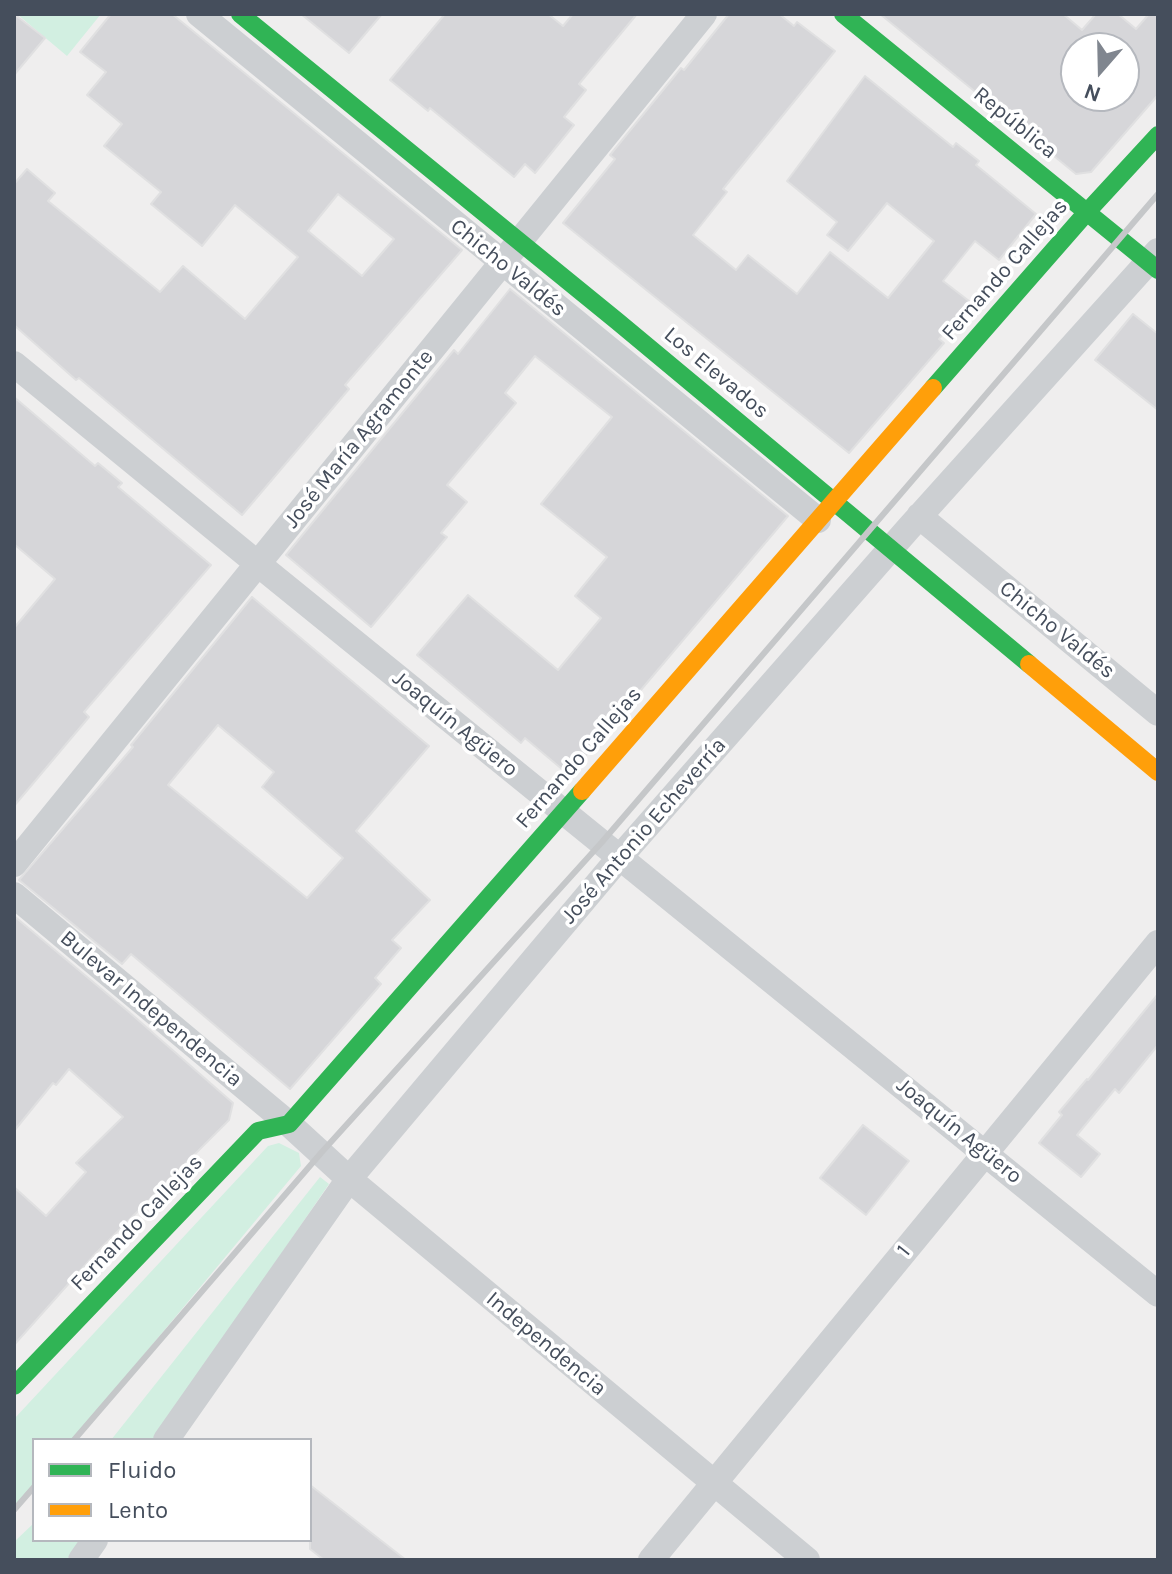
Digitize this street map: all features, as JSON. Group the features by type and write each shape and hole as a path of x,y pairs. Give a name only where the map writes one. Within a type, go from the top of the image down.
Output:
{"street":[{"name":"Chicho Valdés","path":"199,14 818,520"},
{"name":"Los Elevados","path":"240,14 617,321 1158,772"},
{"name":"José María Agramonte","path":"14,864 704,14"},
{"name":"República","path":"843,14 1087,212 1155,261"},
{"name":"Fernando Callejas","path":"14,1386 258,1131 289,1124 1087,212 1158,135"},
{"name":"José Antonio Echeverría","path":"167,1438 349,1179 620,857 919,516 1155,261"},
{"name":"Joaquín Agüero","path":"14,364 1158,1294"},
{"name":"Chicho Valdés","path":"919,516 1158,713"},
{"name":"Bulevar Independencia","path":"14,895 289,1124"},
{"name":"1","path":"651,1560 1158,943"},
{"name":"Independencia","path":"289,1124 349,1179 807,1560"},
{"path":"81,1560 94,1542"}],"green space":[{"path":"17,14 101,14 67,56"},
{"path":"279,1143 299,1153 301,1166 75,1438 32,1438 32,1487 14,1507 14,1419 268,1146"},
{"path":"320,1177 329,1184 155,1438 113,1438"},
{"path":"32,1525 32,1542 82,1542 66,1560 14,1560 14,1542"}],"building":[{"path":"14,14 45,38 14,75"},
{"path":"111,14 172,14 462,250 345,385 349,389 242,515 79,378 76,380 14,325 14,184 27,169 55,193 48,201 160,292 183,266 245,319 298,257 235,205 202,246 151,204 161,192 104,146 122,124 87,95 106,72 80,52","holes":["338,194 394,239 362,276 308,231"]},
{"path":"301,14 382,14 349,53"},
{"path":"445,14 548,14 563,26 573,14 637,14 579,84 586,90 564,117 574,125 535,173 525,164 514,177 430,108 428,111 390,80"},
{"path":"729,14 779,14 794,26 797,22 835,51 723,189 727,192 693,235 736,270 748,255 797,294 830,252 888,298 934,241 887,203 848,251 827,235 837,222 787,181 865,76 953,147 956,143 979,161 976,165 1036,214 999,260 975,241 943,281 969,301 939,339 944,343 849,453 563,223 615,159 610,155"},
{"path":"880,14 1063,14 1082,30 1096,14 1118,14 1136,29 1149,14 1158,14 1158,95 1091,172 1076,174"},
{"path":"510,289 788,516 569,775 525,738 521,743 417,655 468,595 558,670 601,618 575,596 607,557 541,504 612,417 535,356 505,393 516,403 447,485 467,502 441,533 447,537 371,627 286,555 454,350 458,354"},
{"path":"1133,314 1158,334 1158,410 1095,360"},
{"path":"14,397 95,466 98,463 122,483 118,487 211,565 84,712 89,717 14,806 14,628 55,579 14,544"},
{"path":"252,597 429,746 356,831 430,900 392,940 401,948 375,978 381,984 290,1089 131,954 122,964 19,880 133,747 131,745","holes":["218,725 274,772 262,787 343,858 307,898 168,785"]},
{"path":"14,916 233,1103 229,1120 96,1253 14,1345 14,1187 46,1216 86,1172 76,1163 123,1117 69,1069 56,1085 53,1083 14,1131"},
{"path":"1158,994 1158,1045 1119,1093 1115,1089 1077,1135 1100,1154 1081,1177 1039,1143 1062,1115 1059,1112"},
{"path":"863,1125 909,1161 866,1215 820,1178"},
{"path":"312,1487 406,1560 324,1560 310,1549"}],"railway":[{"path":"76,1438 321,1153 602,842 1158,194"},
{"path":"14,1510 32,1489"}],"traffic: fast":[{"path":"240,14 617,321 1029,664"},
{"path":"843,14 1158,270"},
{"path":"933,388 1158,135"},
{"path":"14,1386 258,1131 289,1124 582,791"}],"traffic: slow":[{"path":"582,791 933,388"},
{"path":"1029,664 1158,772"}]}
